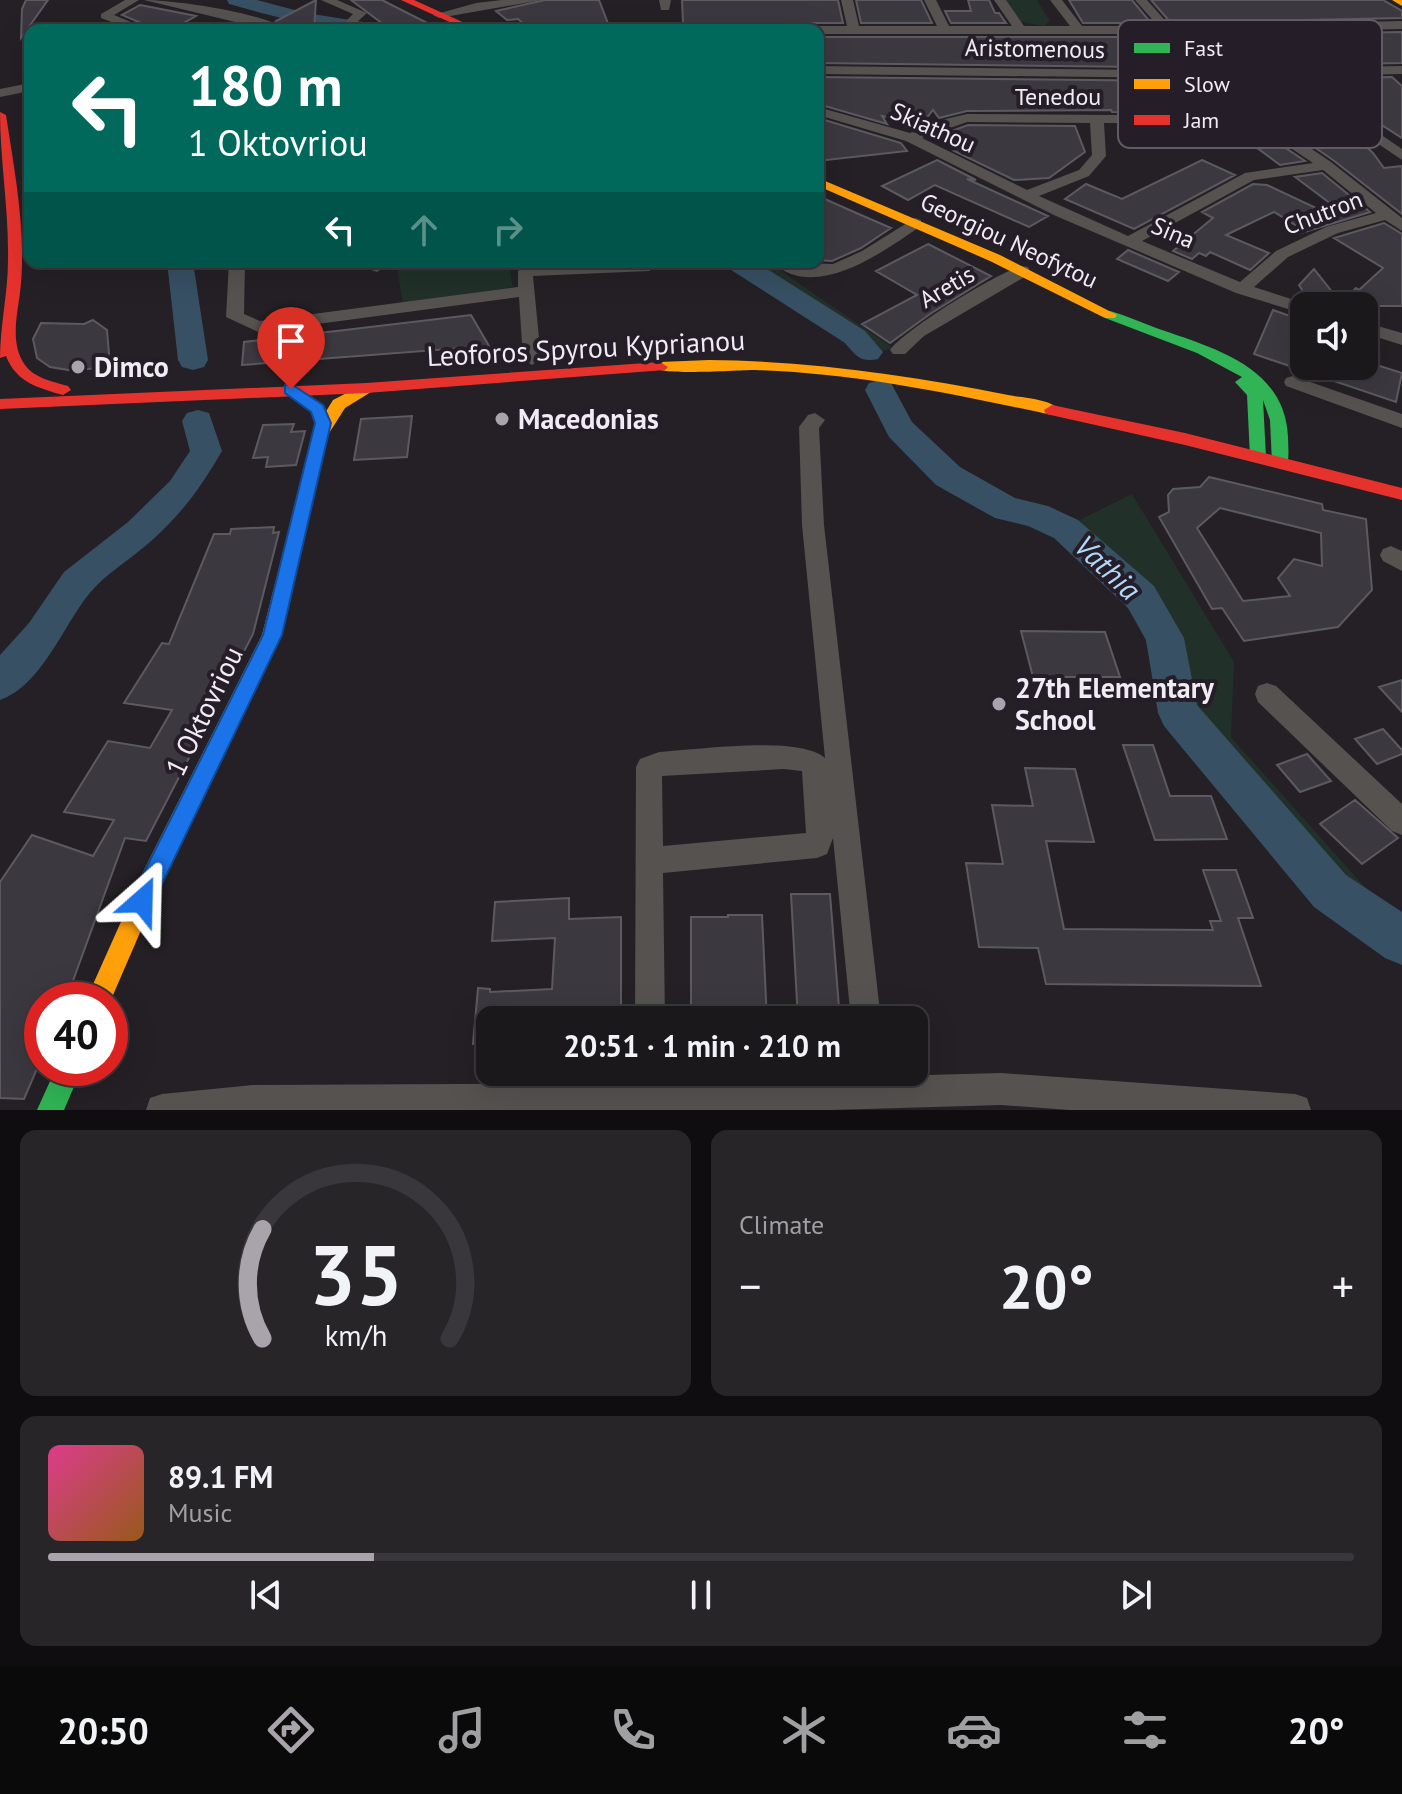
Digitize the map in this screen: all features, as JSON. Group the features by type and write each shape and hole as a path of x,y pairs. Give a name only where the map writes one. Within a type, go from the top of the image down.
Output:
{"main road":[{"path":"406,0 461,24"},
{"path":"0,115 19,256 9,329 10,356 17,372 32,381 63,390"},
{"name":"Georgiou Neofytou","path":"824,185 1022,271 1179,345 1243,381 1255,394 1258,457"},
{"path":"0,353 9,329"},
{"name":"Georgiou Neofytou","path":"1179,345 1226,361 1263,385 1276,409 1287,444 1280,463"},
{"name":"Leoforos Spyrou Kyprianou","path":"0,395 63,390 183,389 532,359 720,352 876,365 1018,387 1287,444"},
{"name":"Leoforos Spyrou Kyprianou","path":"212,387 366,388 668,366 844,372 953,388 1258,457 1402,494"},
{"name":"1 Oktovriou","path":"106,982 153,876 272,635 320,434 339,404 366,388"},
{"name":"Leoforos Spyrou Kyprianou","path":"0,404 85,402 183,389"},
{"path":"291,389 318,409 323,423 320,434"},
{"path":"10,421 85,402"},
{"path":"50,1110 61,1086"}],"street":[{"path":"127,24 105,16 133,0"},
{"path":"150,0 260,24"},
{"path":"327,0 361,13 352,21"},
{"path":"439,15 476,6 536,0"},
{"path":"1000,0 1020,30"},
{"path":"1056,0 1078,29"},
{"path":"1141,0 1158,20"},
{"path":"932,3 945,30"},
{"path":"848,5 854,29"},
{"path":"1382,25 1402,25"},
{"path":"824,29 854,29 894,37 945,30 1118,30"},
{"name":"Aristomenous","path":"824,70 905,63 1118,71"},
{"path":"1382,71 1402,82"},
{"path":"0,93 24,88"},
{"name":"Skiathou","path":"824,112 911,138 1026,196"},
{"name":"Tenedou","path":"911,138 942,124 967,118 1118,119"},
{"path":"1026,196 1084,173 1099,156 1097,119"},
{"path":"1382,142 1402,156"},
{"path":"1300,148 1402,226"},
{"path":"1130,241 1250,176 1326,165"},
{"name":"Sina","path":"1026,196 1242,289 1290,304"},
{"name":"Chutron","path":"1242,289 1282,254 1332,230 1387,215"},
{"path":"799,268 815,273 843,269 915,223"},
{"path":"237,268 235,317 258,327 526,291"},
{"path":"526,268 532,359"},
{"name":"Aretis","path":"899,350 918,332 1022,271"},
{"path":"1378,331 1402,339"},
{"path":"1293,382 1402,421"},
{"path":"815,420 809,427 813,525 865,1006"},
{"path":"1267,694 1402,822"},
{"path":"650,1006 651,861 647,776 651,765 784,757 805,759 815,765 820,834 817,845 651,861"},
{"path":"928,1085 1295,1110"},
{"path":"162,1110 253,1101 309,1106 649,1086"}],"green space":[{"path":"1004,0 1037,0 1050,21 1044,26 1017,21"},
{"path":"397,268 509,268 513,287 403,304"},
{"path":"747,268 777,268 893,348 878,352"},
{"path":"1132,494 1234,662 1231,737 1370,893 1402,912 1402,963 1319,894 1165,721 1140,619 1059,530"}],"building":[{"path":"26,0 48,0 31,24 24,24 21,38 22,9"},
{"path":"316,0 314,24 281,24 276,21"},
{"path":"351,0 382,0 429,24 383,24"},
{"path":"545,0 599,0 608,24 524,24 518,19 507,20 496,11"},
{"path":"682,0 838,0 843,23 683,23"},
{"path":"856,0 921,0 932,23 861,23"},
{"path":"968,0 989,0 995,13 999,13 1006,23 951,23 945,11 971,11"},
{"path":"1069,0 1132,0 1149,20 1118,20 1118,23 1083,23"},
{"path":"1151,0 1383,0 1402,11 1402,18 1168,20"},
{"path":"140,5 196,16 182,24 146,24 122,15"},
{"path":"1382,32 1402,32 1402,63 1382,63"},
{"path":"824,37 1117,37 1118,67 824,63"},
{"path":"824,77 1118,80 1118,112 967,111 939,118 933,110 922,124 882,116 887,124 824,106"},
{"path":"1382,77 1392,77 1402,86 1402,138 1382,125"},
{"path":"824,120 901,143 907,151 824,160"},
{"path":"968,125 1075,126 1085,152 1049,178 1014,180 954,151 965,144 958,145 949,132"},
{"path":"1257,148 1286,148 1305,161 1280,165"},
{"path":"1315,148 1367,148 1384,168 1402,166 1402,214"},
{"path":"937,160 976,180 967,179 1048,216 1029,227 935,185 908,200 882,186"},
{"path":"1202,160 1235,175 1134,229 1065,199 1086,184 1122,199"},
{"path":"1322,173 1370,212 1298,234 1300,228 1274,212 1226,235 1269,253 1250,270 1210,252 1206,256 1199,253 1192,259 1173,251 1213,218 1202,212 1253,184 1267,185 1335,217 1339,210 1295,177"},
{"path":"824,199 891,228 861,248 832,261 824,260"},
{"path":"1384,223 1402,234 1402,306 1378,306 1378,292 1352,292 1356,288 1359,290 1383,268 1334,238"},
{"path":"928,244 991,276 890,343 862,324 917,295 876,271"},
{"path":"1128,250 1179,272 1168,281 1117,259"},
{"path":"1314,269 1332,292 1303,292 1299,285"},
{"path":"1273,310 1290,316 1290,366 1254,354"},
{"path":"471,315 489,346 242,365 244,342"},
{"path":"93,320 107,330 110,366 74,371 50,367 37,358 33,339 41,323 84,324"},
{"path":"1378,366 1402,373 1396,402 1331,380 1378,380"},
{"path":"412,416 407,457 354,460 361,419"},
{"path":"294,424 291,432 305,431 296,465 266,467 268,457 253,458 263,425"},
{"path":"1209,477 1322,504 1323,510 1366,519 1372,590 1338,627 1244,641 1222,608 1212,609 1159,517 1169,512 1168,495 1173,489 1200,487","holes":["1220,508 1321,533 1322,566 1294,559 1278,578 1290,596 1243,601 1197,528"]},
{"path":"274,527 273,533 279,532 253,634 146,841 125,838 73,982 24,982 24,1086 30,1086 24,1099 0,1098 0,882 32,835 93,856 114,820 64,812 108,741 150,748 172,710 124,703 162,643 169,644 214,534 230,534 231,529"},
{"path":"1021,631 1105,632 1120,677 1033,677"},
{"path":"1402,680 1402,712 1379,687"},
{"path":"1383,729 1402,750 1402,754 1377,764 1355,739"},
{"path":"1123,745 1153,745 1170,796 1211,796 1227,839 1155,840"},
{"path":"1307,754 1331,781 1300,792 1277,765"},
{"path":"1025,768 1075,769 1094,842 1046,841 1064,929 1213,930 1210,921 1221,921 1203,870 1236,870 1253,918 1238,918 1261,986 1046,984 1038,948 979,947 966,863 1003,864 992,805 1033,806"},
{"path":"1355,800 1398,838 1362,864 1320,824"},
{"path":"791,894 830,894 839,1006 797,1006"},
{"path":"569,898 569,919 621,917 621,1006 476,1006 478,988 490,989 490,992 552,989 555,938 492,941 495,902"},
{"path":"762,915 766,1006 691,1006 691,917"},
{"path":"476,1010 476,1044 473,1044"}],"waterway":[{"name":"Vathia","path":"236,0 305,19 337,24"},
{"path":"181,268 193,360"},
{"name":"Vathia","path":"746,268 855,337 868,352"},
{"name":"Vathia","path":"880,390 900,429 948,476 1007,509 1036,515 1066,529 1141,597 1165,638 1178,713 1330,891 1402,941"},
{"path":"0,683 43,634 77,582 140,531 182,490 206,451 198,421"}],"traffic: fast":[{"path":"1110,315 1203,350 1247,374 1264,389 1275,407 1280,463"},
{"path":"1243,382 1255,394 1258,457"},
{"path":"287,572 323,423 318,409 291,389"},
{"path":"50,1110 61,1086"}],"traffic: slow":[{"path":"1397,0 1402,3"},
{"path":"824,185 995,258 1110,315"},
{"path":"660,367 759,366 857,374 1052,410"},
{"path":"320,434 339,404 366,388"},
{"path":"106,982 153,876 272,635 287,572"}],"traffic: jam":[{"path":"406,0 461,24"},
{"path":"0,115 15,234 13,293 0,353"},
{"path":"9,329 13,355 22,372 38,382 63,390"},
{"path":"0,404 366,388 660,367"},
{"path":"1052,410 1185,439 1402,494"}],"place":[{"name":"Dimco","path":"78,367"},
{"name":"Macedonias","path":"502,419"},
{"name":"27th Elementary School","path":"999,704"}],"route":[{"path":"142,901 272,635 323,423 318,409 291,389"}]}
